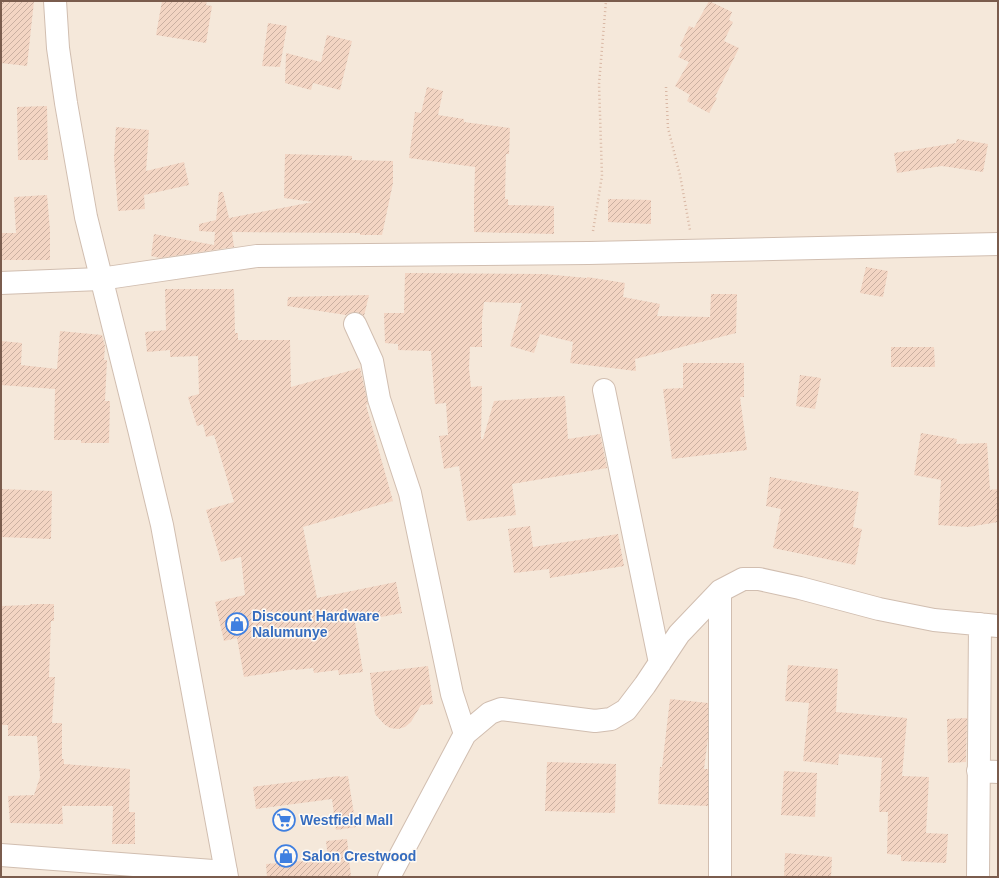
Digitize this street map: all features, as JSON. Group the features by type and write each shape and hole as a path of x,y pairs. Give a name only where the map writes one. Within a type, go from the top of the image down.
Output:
{"street":[{"path":"1,856 226,874 162,525 139,428 100,279 86,217 58,48 55,1"},
{"path":"1,283 100,279 257,256 589,253 998,244"},
{"path":"355,324 372,360 379,399 410,493 452,694 465,734"},
{"path":"604,390 660,663"},
{"path":"389,877 465,734 490,714 501,709 595,721 611,719 626,710 645,685 679,634 720,592 743,579 759,579 934,620 989,625 988,771 978,877"},
{"path":"720,592 720,877"}],"path":[{"path":"589,253 602,176 599,84 606,1"},
{"path":"666,87 668,128 680,175 693,250"}],"shaded area":[{"path":"1,1 998,1 998,877 1,877"}],"building":[{"path":"1,1 34,1 27,66 1,63"},
{"path":"162,1 207,1 206,5 212,6 206,43 156,35"},
{"path":"709,1 732,12 729,20 733,22 724,41 739,48 715,97 717,98 709,113 687,101 690,95 675,86 689,62 678,57 683,48 680,46 689,26 694,28"},
{"path":"268,23 287,26 280,67 262,66"},
{"path":"327,35 352,41 340,90 313,83 311,90 285,83 286,53 321,62"},
{"path":"427,87 443,91 438,115 464,119 464,122 510,128 509,154 506,154 505,199 508,199 508,205 554,206 554,234 474,232 475,167 409,158 415,112 421,113"},
{"path":"47,106 48,160 18,160 17,107"},
{"path":"116,127 149,130 146,171 184,162 189,185 144,195 145,209 118,211 114,158"},
{"path":"957,139 988,144 983,172 942,166 897,173 894,153 956,143"},
{"path":"285,154 352,156 352,160 393,161 393,183 382,235 360,235 360,233 232,232 234,247 160,258 151,256 154,234 214,245 215,232 199,231 199,224 216,220 219,192 223,192 229,218 313,202 284,198"},
{"path":"47,195 50,230 50,260 1,260 1,233 16,233 14,197"},
{"path":"608,199 651,200 651,224 608,222"},
{"path":"866,267 888,271 883,297 860,293"},
{"path":"405,273 544,274 587,277 625,283 623,297 660,304 657,316 710,317 711,294 737,294 736,333 635,359 636,371 570,363 573,342 540,334 534,353 510,346 522,303 484,302 482,319 482,347 470,347 469,368 471,387 482,386 481,439 483,439 494,401 565,396 568,439 600,434 607,468 512,484 516,515 467,521 459,466 444,469 439,436 448,435 446,403 435,404 431,351 398,350 398,344 385,343 384,313 404,313"},
{"path":"165,289 234,289 235,333 238,333 238,340 290,340 291,387 360,368 368,404 366,405 393,501 303,527 317,598 396,582 402,613 355,622 363,672 339,675 338,670 314,673 313,668 295,669 244,677 237,638 224,641 215,602 245,595 241,557 221,562 206,510 234,502 214,435 206,437 203,424 197,426 188,397 199,394 198,356 170,357 170,350 147,352 145,332 166,330"},
{"path":"369,295 364,316 357,312 346,315 287,306 288,297"},
{"path":"60,331 102,335 105,346 104,360 107,360 105,401 110,401 109,443 81,443 81,440 54,440 55,389 1,385 1,341 22,343 21,365 57,369"},
{"path":"891,347 934,347 935,367 891,367"},
{"path":"683,363 744,363 744,397 740,397 747,450 672,459 663,389 683,388"},
{"path":"800,375 821,378 815,409 796,406"},
{"path":"921,433 957,439 956,444 987,443 990,490 998,489 998,522 968,527 938,525 941,480 914,475"},
{"path":"770,477 859,492 853,527 862,529 855,565 773,548 781,509 766,506"},
{"path":"1,489 52,491 51,539 1,537"},
{"path":"530,526 533,547 618,534 624,566 550,578 549,569 514,573 508,529"},
{"path":"54,604 54,621 51,621 49,677 55,677 52,723 62,723 62,759 64,759 64,764 130,769 129,812 135,812 135,844 112,844 113,806 62,806 63,824 10,823 8,796 34,795 40,777 37,736 8,736 8,725 2,725 1,606"},
{"path":"788,665 838,669 836,712 907,718 902,776 929,777 926,833 948,834 946,863 901,861 901,855 887,854 888,812 879,812 882,758 839,754 838,765 803,761 809,703 785,701"},
{"path":"428,666 433,704 421,705 411,722 405,727 398,729 390,728 384,724 375,714 370,673"},
{"path":"670,699 708,703 708,738 704,769 708,769 708,806 658,804 660,767 662,767"},
{"path":"967,718 966,762 948,763 947,719"},
{"path":"547,762 616,764 615,813 545,811"},
{"path":"784,771 817,773 815,817 781,815"},
{"path":"348,776 356,827 336,830 332,799 256,809 253,787"},
{"path":"347,839 351,877 267,877 266,864 328,859 326,841"},
{"path":"785,853 832,857 831,877 784,877"}],"place":[{"name":"Discount Hardware Nalumunye","path":"237,624"},
{"name":"Westfield Mall","path":"284,820"},
{"name":"Salon Crestwood","path":"286,856"}]}
